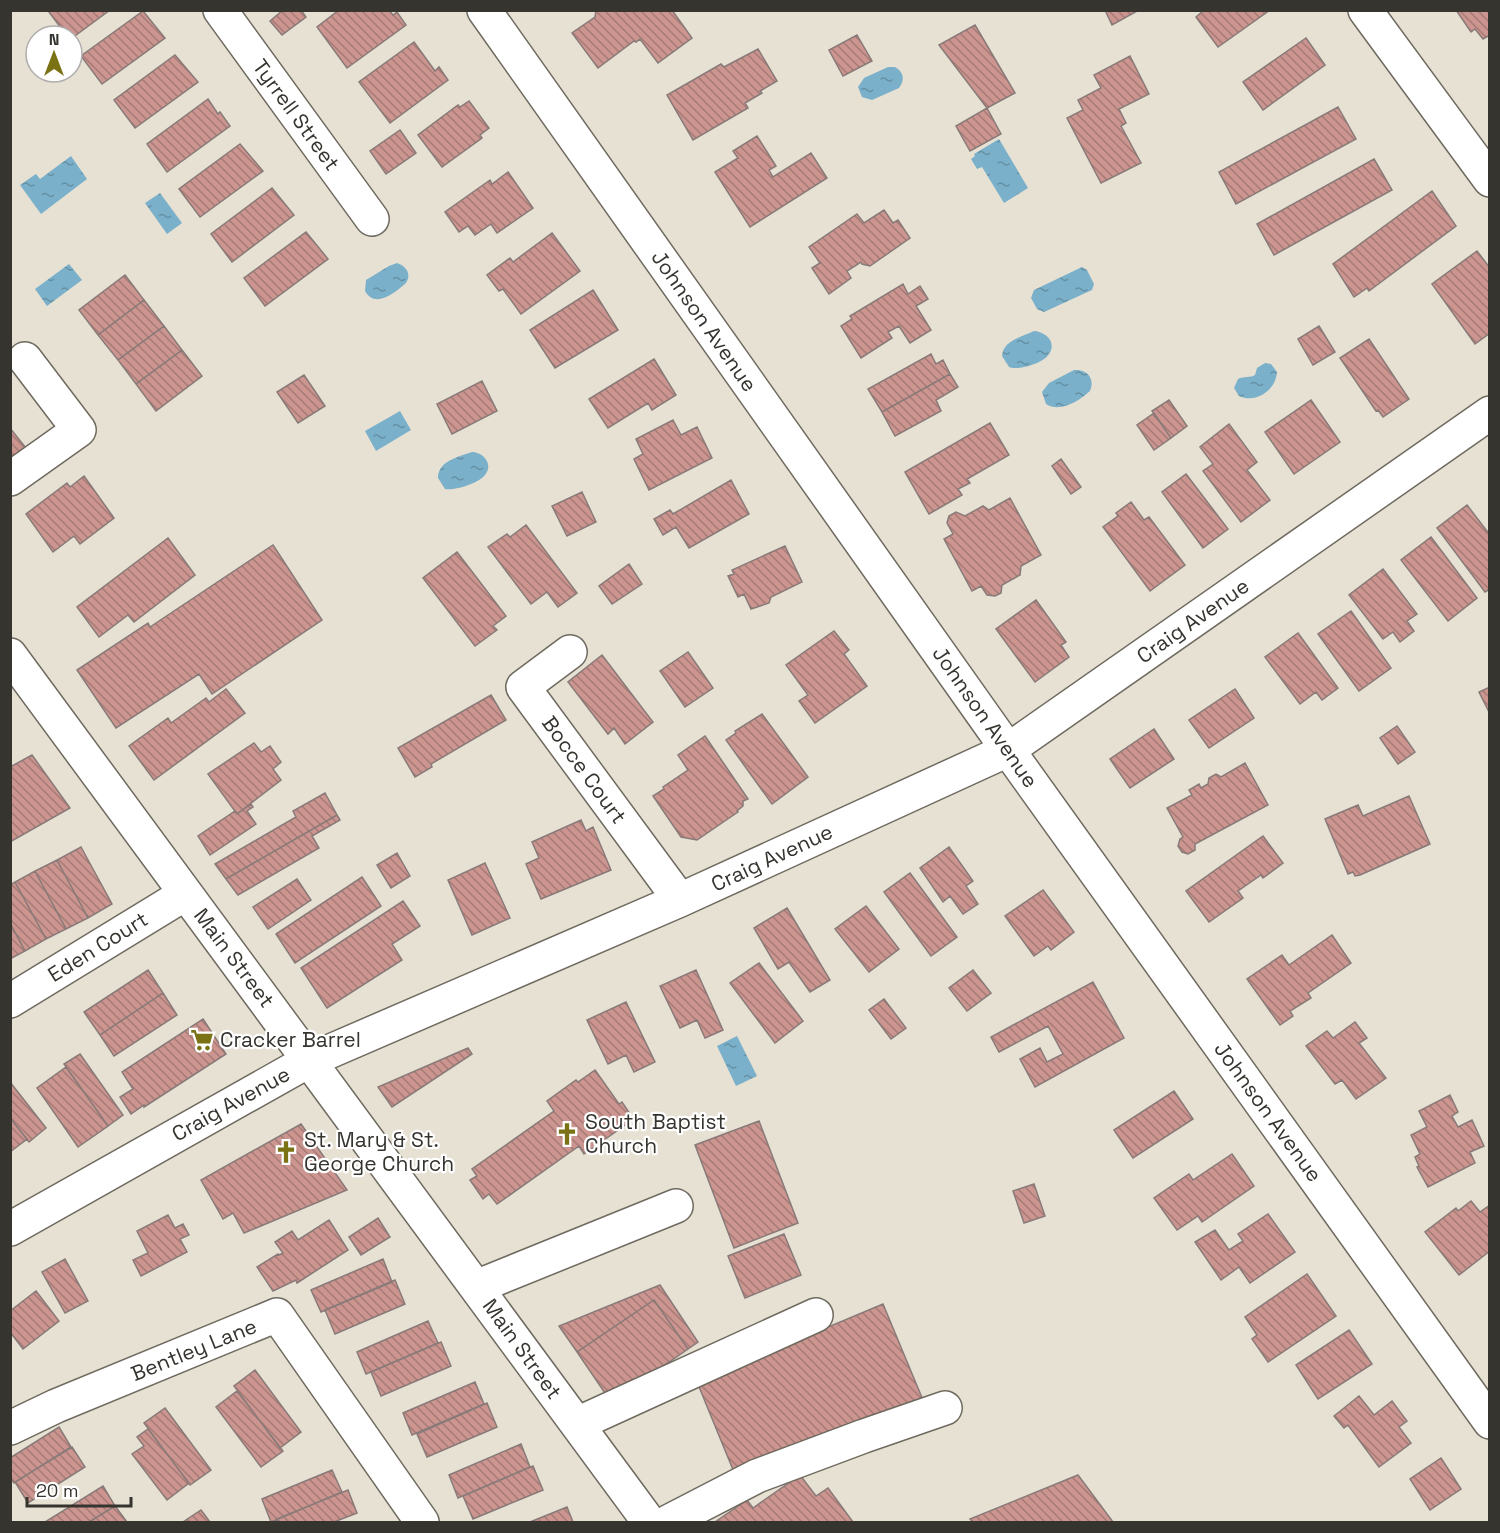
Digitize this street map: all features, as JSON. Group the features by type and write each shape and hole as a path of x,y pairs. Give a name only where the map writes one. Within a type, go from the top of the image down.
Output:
{"street":[{"name":"Tyrrell Street","path":"220,10 372,219"},
{"name":"Johnson Avenue","path":"484,10 1008,750 1490,1422"},
{"path":"1365,10 1490,180"},
{"path":"10,479 79,430 24,359"},
{"name":"Craig Avenue","path":"10,1229 310,1060 680,900 1008,750 1490,413"},
{"name":"Bocce Court","path":"570,652 523,687 680,900"},
{"name":"Main Street","path":"10,655 649,1522"},
{"name":"Eden Court","path":"10,1001 185,894"},
{"path":"476,1287 676,1206"},
{"name":"Bentley Lane","path":"10,1428 56,1406 277,1315 422,1522"},
{"path":"577,1424 816,1315"},
{"path":"668,1522 757,1476 945,1408"}],"water":[{"path":"888,67 895,67 902,74 903,79 899,88 872,100 862,97 858,87 864,78"},
{"path":"999,139 1028,188 1004,203 982,167 977,169 971,159 975,156 974,154"},
{"path":"71,156 87,179 41,214 20,185 36,174 40,179"},
{"path":"160,193 182,223 167,234 145,203"},
{"path":"397,263 407,271 406,283 385,298 374,299 369,296 365,291 366,280"},
{"path":"69,264 82,280 47,306 35,289"},
{"path":"1082,267 1087,270 1094,284 1092,290 1044,312 1037,309 1031,298 1034,290"},
{"path":"1034,331 1043,333 1049,338 1052,345 1049,354 1031,365 1018,368 1009,367 1002,356 1003,351 1009,343"},
{"path":"1265,363 1271,364 1277,372 1276,379 1269,390 1258,397 1239,396 1234,388 1238,379 1255,375 1257,368"},
{"path":"1074,370 1087,373 1092,383 1090,391 1075,402 1063,406 1046,404 1042,392 1049,383"},
{"path":"400,411 411,430 376,451 365,431"},
{"path":"472,452 486,459 488,467 485,475 466,486 445,489 438,478 441,467 455,458"},
{"path":"737,1036 757,1076 736,1086 717,1046"}],"building":[{"path":"51,10 110,10 84,29 84,24 58,24 49,12"},
{"path":"283,10 301,10 306,17 282,35 270,21"},
{"path":"339,10 389,10 393,15 397,12 406,25 347,68 317,27"},
{"path":"596,10 672,10 692,38 658,63 640,39 598,68 572,33 595,17"},
{"path":"1105,10 1139,10 1112,25"},
{"path":"1204,10 1270,10 1218,47 1196,17"},
{"path":"1456,10 1490,10 1490,35 1483,39 1475,29 1471,32"},
{"path":"143,11 165,38 102,84 84,60 84,54"},
{"path":"975,25 1015,93 987,108 939,45"},
{"path":"857,35 872,61 843,76 829,50"},
{"path":"1306,38 1325,65 1263,110 1243,82"},
{"path":"414,42 435,71 439,67 448,80 390,123 359,82"},
{"path":"758,49 777,81 745,103 748,108 693,140 667,95 721,64 724,67"},
{"path":"175,55 198,82 135,128 114,100"},
{"path":"1130,56 1149,94 1119,109 1126,123 1121,126 1141,163 1101,183 1067,118 1083,110 1078,100 1101,88 1094,75"},
{"path":"208,99 230,126 167,172 147,144"},
{"path":"469,101 489,128 480,135 482,138 442,167 418,135 458,105 460,107"},
{"path":"1338,107 1356,139 1236,204 1219,172"},
{"path":"987,108 1001,134 970,151 956,126"},
{"path":"400,130 416,153 386,174 370,151"},
{"path":"757,136 776,166 769,170 773,177 811,153 827,178 750,227 715,172 738,158 733,151"},
{"path":"240,144 263,171 200,217 179,189"},
{"path":"1374,159 1392,190 1274,255 1257,224"},
{"path":"508,172 533,208 497,233 491,224 475,235 468,226 459,232 445,212 490,180 492,184"},
{"path":"272,188 294,215 232,262 211,234"},
{"path":"1432,191 1456,226 1369,291 1367,288 1354,297 1333,264"},
{"path":"884,210 893,223 898,220 910,238 870,266 861,262 847,271 851,278 829,294 812,268 820,263 809,247 857,214 864,223"},
{"path":"306,232 328,259 265,306 244,278"},
{"path":"552,233 580,271 521,314 503,289 499,291 487,275 510,258 513,262"},
{"path":"1477,251 1490,268 1490,333 1475,344 1432,284"},
{"path":"125,275 144,300 98,335 79,310"},
{"path":"903,284 908,294 920,286 928,299 916,306 931,330 910,343 899,326 888,332 892,338 861,358 841,326 852,319 850,316"},
{"path":"593,290 618,330 555,368 530,330"},
{"path":"144,300 164,326 118,360 98,335"},
{"path":"164,326 182,350 136,384 118,360"},
{"path":"1319,326 1335,352 1313,365 1298,339"},
{"path":"1369,339 1409,399 1383,417 1378,410 1376,411 1340,358"},
{"path":"182,350 202,376 156,411 136,384"},
{"path":"931,354 936,364 943,360 950,374 882,412 868,389"},
{"path":"654,359 676,395 652,410 648,403 608,428 589,399"},
{"path":"950,374 958,387 936,400 941,411 895,436 882,412"},
{"path":"304,375 325,406 298,423 277,392"},
{"path":"482,381 497,411 452,434 437,404"},
{"path":"1169,400 1187,426 1171,438 1152,411"},
{"path":"1311,400 1340,442 1294,474 1265,432"},
{"path":"1154,413 1171,438 1154,450 1137,425"},
{"path":"673,420 681,435 697,427 712,458 649,490 634,459 643,454 636,439"},
{"path":"990,423 1009,455 967,479 970,483 958,489 962,495 929,514 905,472"},
{"path":"1229,424 1257,462 1247,470 1270,500 1241,522 1203,471 1213,464 1200,447"},
{"path":"10,428 26,448 10,460"},
{"path":"1061,459 1081,487 1071,494 1052,466"},
{"path":"1186,474 1228,529 1203,548 1162,492"},
{"path":"84,476 114,518 80,544 74,536 53,552 26,514 67,483 70,487"},
{"path":"731,480 749,514 689,548 676,527 663,535 654,519 670,510 673,514"},
{"path":"582,492 596,522 567,536 552,506"},
{"path":"1010,498 1041,555 1021,566 1020,575 1002,585 1001,593 995,596 987,595 981,586 972,591 944,539 953,534 947,523 949,516 956,512 965,516 983,506 989,510"},
{"path":"1131,502 1144,520 1149,517 1185,565 1150,591 1103,527"},
{"path":"1467,505 1490,535 1490,589 1485,592 1437,528"},
{"path":"526,525 577,593 558,607 547,592 531,604 488,547 507,534 510,537"},
{"path":"1431,537 1477,598 1448,621 1401,560"},
{"path":"168,538 195,575 134,622 128,615 99,637 77,607"},
{"path":"273,545 322,620 212,694 199,674 116,728 77,670 148,623 150,627"},
{"path":"785,546 802,582 771,597 769,603 751,609 744,594 738,597 728,576 734,574 732,570"},
{"path":"457,552 506,616 493,626 497,630 475,646 423,578"},
{"path":"629,564 642,584 612,604 599,586"},
{"path":"1383,569 1417,614 1407,621 1414,631 1400,642 1393,632 1383,639 1349,595"},
{"path":"1036,600 1066,642 1061,645 1069,657 1035,682 996,629"},
{"path":"1351,611 1391,668 1359,691 1318,634"},
{"path":"834,631 849,650 844,654 867,686 815,723 799,701 808,695 786,665"},
{"path":"1298,633 1338,688 1322,700 1316,692 1300,704 1265,657"},
{"path":"688,652 713,688 685,707 660,671"},
{"path":"602,655 653,722 625,744 614,728 608,734 568,682"},
{"path":"1490,687 1490,714 1479,692"},
{"path":"226,689 245,713 154,780 129,746 168,718 171,723 206,698 209,702"},
{"path":"1235,689 1254,718 1209,748 1189,720"},
{"path":"491,695 506,720 431,764 432,767 415,777 398,748"},
{"path":"762,714 808,777 772,804 726,740 736,733 735,731"},
{"path":"1397,726 1415,752 1398,764 1380,738"},
{"path":"1154,729 1174,759 1130,788 1110,759"},
{"path":"705,736 748,799 743,801 743,806 738,812 697,840 681,837 653,796 688,770 678,755"},
{"path":"254,743 261,752 270,746 281,762 273,769 281,780 237,814 208,774"},
{"path":"32,755 70,808 10,842 10,767"},
{"path":"1245,763 1268,805 1195,844 1195,850 1188,854 1182,852 1178,846 1183,837 1167,808 1192,795 1189,790 1199,784 1201,788 1208,784 1209,778 1216,774 1221,777"},
{"path":"325,793 337,815 226,879 215,864 296,817 293,811"},
{"path":"1409,796 1430,844 1360,875 1355,876 1353,872 1348,874 1325,819 1358,805 1363,816"},
{"path":"251,804 253,807 247,811 256,824 210,855 198,836 235,811 237,814"},
{"path":"337,815 340,820 312,836 319,848 238,895 226,879"},
{"path":"581,820 586,831 593,827 611,870 541,899 526,864 539,858 532,842"},
{"path":"1263,836 1283,863 1263,878 1261,875 1238,891 1243,898 1209,922 1186,891"},
{"path":"81,847 112,904 88,918 57,860"},
{"path":"949,847 973,881 966,886 978,904 963,914 950,896 943,902 920,868"},
{"path":"397,853 410,876 391,888 377,865"},
{"path":"57,860 88,918 66,929 35,871"},
{"path":"485,863 510,918 472,935 448,880"},
{"path":"35,871 66,929 46,939 15,882"},
{"path":"910,873 957,937 931,956 884,892"},
{"path":"362,877 381,906 295,963 276,934"},
{"path":"297,879 311,900 268,929 253,907"},
{"path":"15,882 46,939 25,951 10,923 10,885"},
{"path":"1043,890 1074,932 1051,950 1048,946 1034,956 1005,916"},
{"path":"403,901 420,926 392,944 402,960 327,1008 301,968"},
{"path":"866,906 899,949 869,972 835,929"},
{"path":"787,908 830,980 810,992 789,962 778,969 754,928"},
{"path":"10,923 25,951 10,959"},
{"path":"1332,935 1351,963 1308,993 1311,998 1290,1011 1293,1016 1280,1025 1247,979 1282,955 1289,965"},
{"path":"759,963 803,1021 775,1043 730,983"},
{"path":"148,970 163,993 100,1035 84,1012"},
{"path":"696,970 723,1030 705,1038 697,1020 680,1028 660,986"},
{"path":"973,970 991,993 967,1011 949,988"},
{"path":"1093,982 1124,1038 1035,1087 1020,1059 1040,1048 1047,1062 1063,1054 1048,1026 999,1052 991,1037"},
{"path":"163,993 177,1015 114,1056 100,1035"},
{"path":"884,999 906,1028 891,1039 869,1010"},
{"path":"626,1002 655,1062 634,1072 626,1055 608,1064 587,1020"},
{"path":"203,1019 226,1054 131,1114 120,1097 133,1089 122,1072"},
{"path":"1355,1022 1367,1038 1359,1043 1386,1078 1356,1099 1342,1080 1335,1084 1306,1046 1327,1031 1333,1038"},
{"path":"468,1048 472,1054 392,1107 378,1087"},
{"path":"80,1054 123,1115 108,1126 64,1064"},
{"path":"66,1067 108,1126 78,1147 37,1088"},
{"name":"South Baptist Church","path":"595,1070 619,1104 622,1102 630,1114 628,1116 631,1121 584,1154 579,1146 497,1204 489,1194 483,1199 470,1180 477,1176 472,1169 554,1111 547,1101 576,1080 578,1082"},
{"path":"10,1082 46,1128 29,1142 10,1118"},
{"path":"1174,1091 1193,1119 1133,1158 1114,1130"},
{"path":"1450,1095 1458,1112 1452,1116 1458,1127 1472,1120 1484,1146 1470,1152 1475,1163 1428,1187 1417,1167 1419,1166 1415,1157 1420,1154 1411,1135 1427,1127 1419,1111"},
{"path":"10,1118 27,1139 10,1152"},
{"path":"759,1121 798,1223 734,1248 695,1145"},
{"name":"St. Mary & St. George Church","path":"301,1124 347,1190 244,1233 233,1213 223,1219 201,1180"},
{"path":"1232,1154 1254,1186 1202,1222 1198,1216 1177,1230 1154,1198 1189,1174 1193,1180"},
{"path":"1034,1184 1045,1216 1024,1223 1013,1191"},
{"path":"1471,1201 1480,1212 1490,1205 1490,1251 1459,1275 1425,1232 1456,1208 1458,1211"},
{"path":"1268,1214 1295,1252 1250,1283 1239,1267 1221,1280 1195,1242 1215,1230 1229,1250 1243,1241 1238,1234"},
{"path":"168,1215 175,1228 183,1224 189,1235 180,1239 187,1252 141,1276 133,1260 148,1253 137,1231"},
{"path":"378,1218 390,1237 361,1255 349,1237"},
{"path":"329,1220 348,1250 297,1283 296,1280 273,1291 257,1267 283,1253 275,1242 292,1231 298,1240"},
{"path":"784,1234 801,1275 745,1298 728,1256"},
{"path":"65,1259 88,1301 65,1313 42,1272"},
{"path":"383,1259 392,1282 321,1312 311,1290"},
{"path":"1307,1274 1336,1316 1268,1362 1252,1339 1257,1335 1245,1317"},
{"path":"395,1280 405,1304 335,1334 325,1310"},
{"path":"660,1285 698,1342 688,1349 654,1300 577,1352 559,1326"},
{"path":"36,1291 59,1321 23,1349 10,1332 10,1311"},
{"path":"654,1300 688,1349 611,1402 577,1352"},
{"path":"883,1304 923,1400 736,1477 697,1382"},
{"path":"428,1321 438,1343 366,1374 357,1352"},
{"path":"1349,1330 1372,1364 1318,1399 1296,1365"},
{"path":"441,1342 451,1366 381,1396 371,1372"},
{"path":"255,1370 301,1432 280,1448 234,1386"},
{"path":"475,1382 484,1404 412,1435 403,1413"},
{"path":"237,1391 283,1451 261,1467 216,1407"},
{"path":"1359,1396 1374,1415 1392,1401 1407,1421 1399,1427 1411,1443 1379,1467 1348,1425 1344,1428 1334,1416"},
{"path":"487,1403 497,1427 427,1457 417,1434"},
{"path":"165,1408 211,1470 190,1485 144,1423"},
{"path":"59,1427 71,1447 14,1483 10,1478 10,1458"},
{"path":"148,1429 189,1483 167,1500 132,1454 144,1446 137,1437"},
{"path":"521,1444 530,1467 458,1498 449,1475"},
{"path":"72,1447 85,1467 28,1503 15,1482"},
{"path":"1441,1458 1461,1489 1430,1510 1410,1479"},
{"path":"533,1466 543,1490 473,1519 463,1496"},
{"path":"332,1470 342,1492 271,1522 262,1499"},
{"path":"800,1475 816,1496 828,1488 853,1522 715,1522 747,1500 753,1508"},
{"path":"1078,1475 1113,1522 973,1522 970,1519"},
{"path":"103,1486 115,1506 89,1522 45,1522"},
{"path":"348,1490 357,1513 334,1522 278,1522 277,1519"},
{"path":"115,1506 127,1522 89,1522"},
{"path":"567,1507 573,1522 530,1522"},
{"path":"201,1510 210,1522 183,1522"}],"place":[{"name":"Cracker Barrel","path":"202,1040"},
{"name":"South Baptist Church","path":"567,1134"},
{"name":"St. Mary & St. George Church","path":"286,1152"}]}
